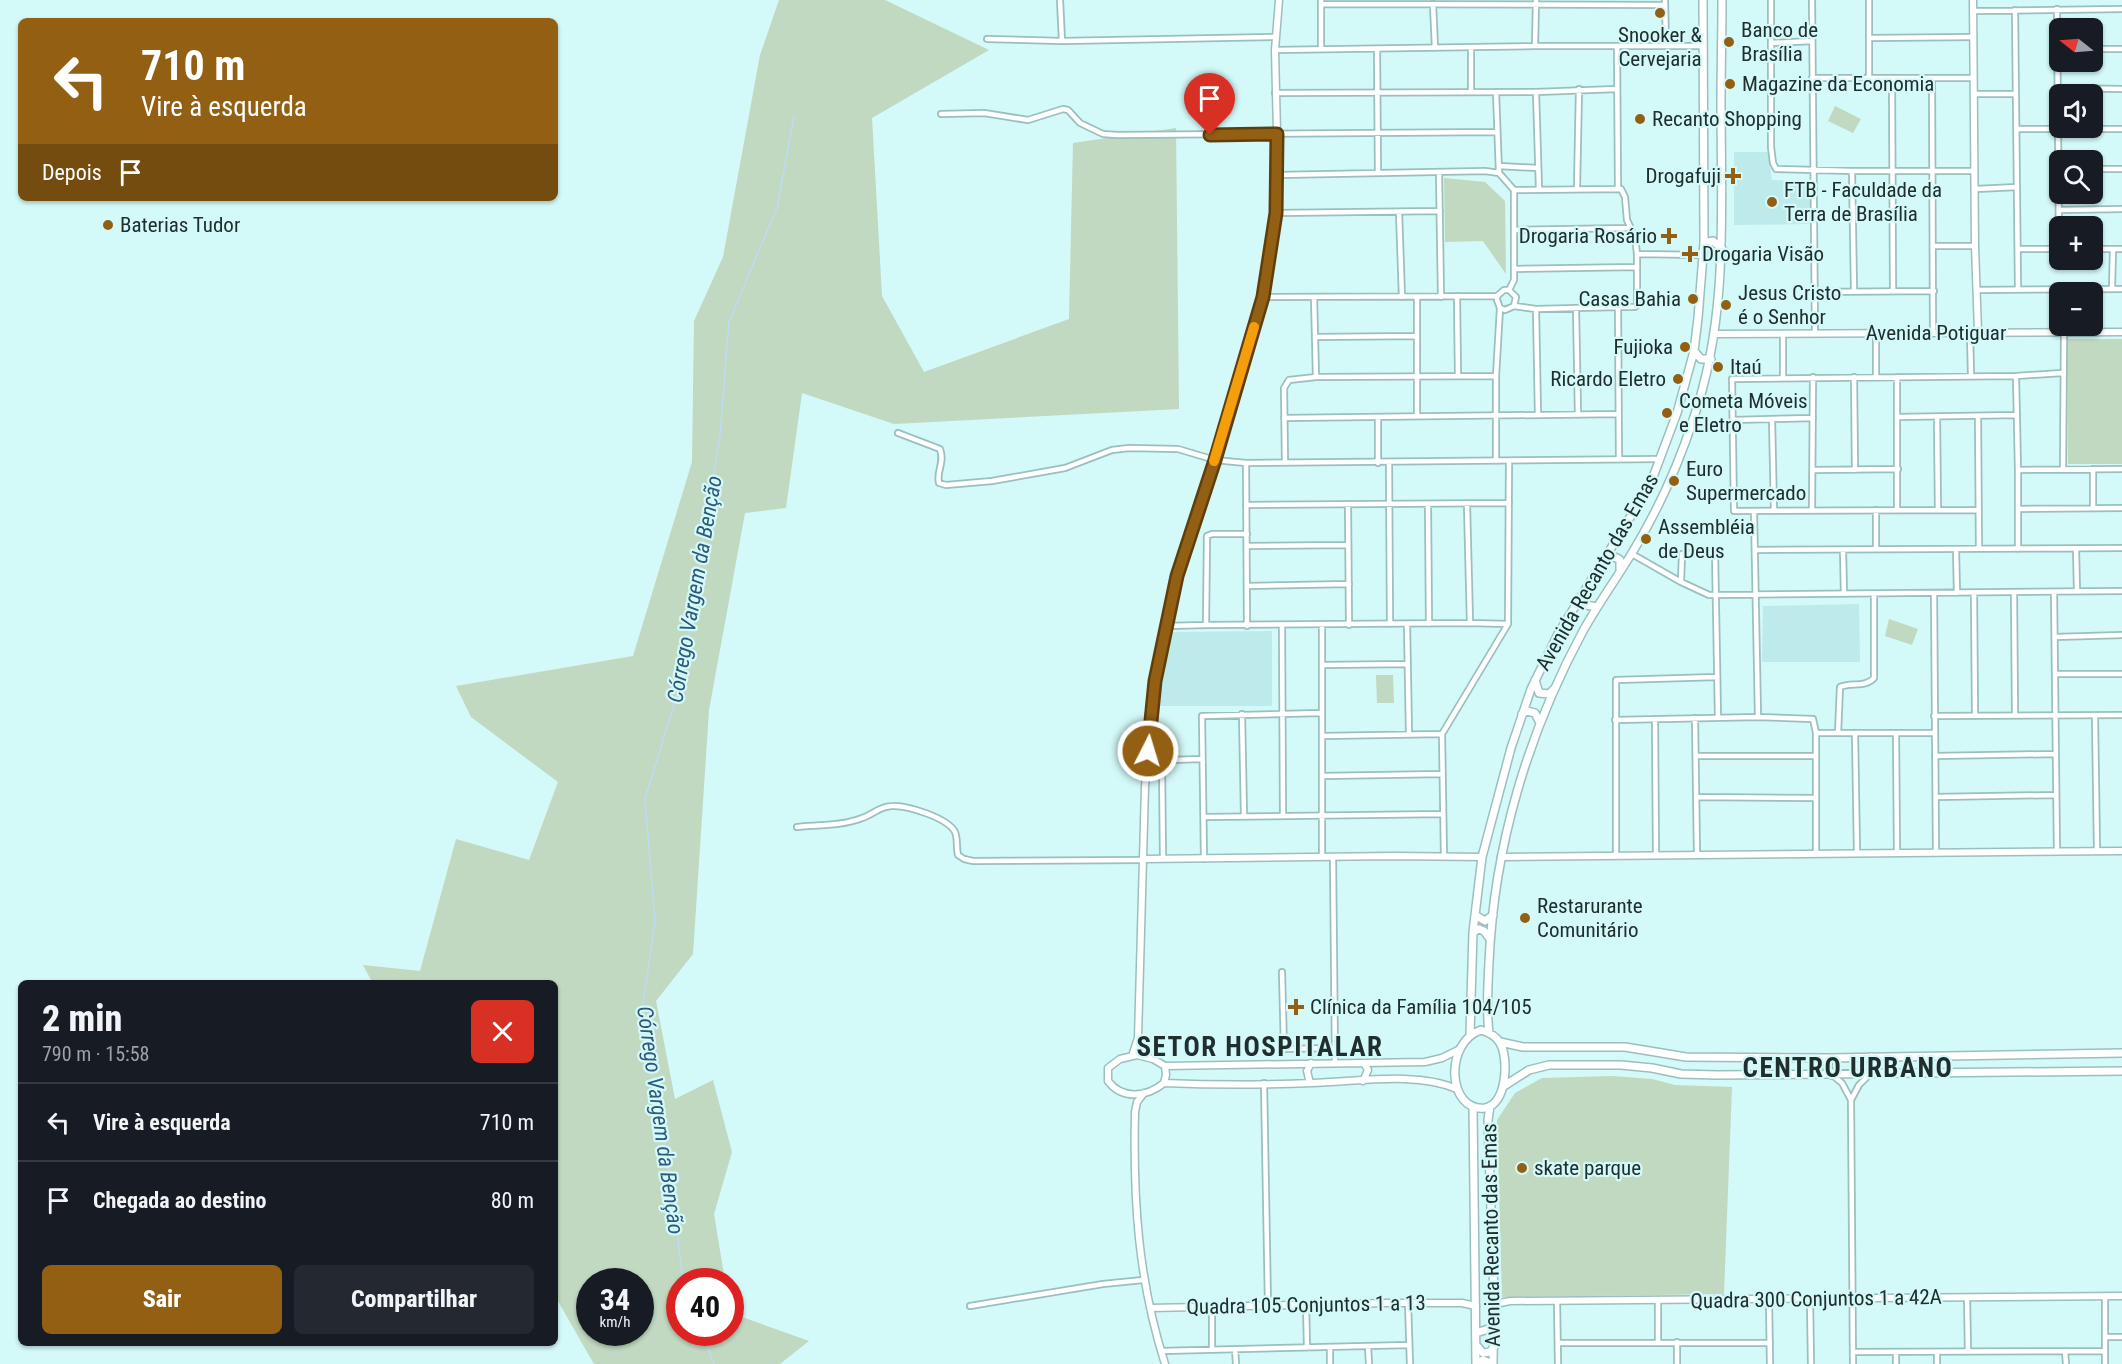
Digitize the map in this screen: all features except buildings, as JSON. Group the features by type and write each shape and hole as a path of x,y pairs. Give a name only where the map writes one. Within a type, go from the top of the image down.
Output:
{"main road":[{"name":"Avenida Recanto das Emas","path":"1470,1034 1473,932 1482,857 1502,775 1522,714 1535,680 1558,634 1650,485 1677,413 1694,351 1704,243 1704,103 1711,90 1704,46 1703,0"},
{"name":"Avenida Recanto das Emas","path":"1489,1033 1487,1015 1493,915 1501,857 1526,760 1553,690 1597,607 1632,554 1677,463 1694,418 1711,359 1722,249 1722,0"},
{"path":"1704,103 1711,90 1722,82"},
{"path":"1711,90 1721,103"},
{"path":"1704,243 1713,241 1722,249"},
{"path":"1694,351 1701,359 1711,359"},
{"path":"1606,558 1612,556 1618,558 1620,570"},
{"path":"1584,593 1586,605 1597,607"},
{"path":"1535,680 1539,693 1546,694 1553,690"},
{"path":"1522,714 1527,711 1535,713 1540,723"},
{"path":"1475,915 1485,921 1493,915"},
{"path":"1473,932 1483,930 1490,939"},
{"path":"2122,1053 1830,1058 1686,1057 1625,1047 1523,1047 1500,1042 1481,1030 1470,1034 1458,1050 1455,1070 1457,1089 1466,1102 1473,1107 1490,1106 1504,1086 1529,1070 1549,1065 1621,1065 1681,1074 1705,1075 2122,1071"},
{"path":"1500,1042 1505,1062 1504,1086"},
{"path":"1870,1074 1874,1066 1871,1057"},
{"path":"1830,1058 1827,1067 1832,1075"},
{"name":"Avenida Recanto das Emas","path":"1490,1106 1488,1120 1494,1297 1492,1364"},
{"name":"Avenida Recanto das Emas","path":"1473,1107 1476,1364"},
{"path":"1476,1333 1494,1327"},
{"path":"1477,1346 1483,1353 1490,1352 1494,1347"},
{"path":"1476,1364 1483,1360 1492,1364"}],"street":[{"path":"1060,0 1062,41"},
{"path":"1142,1056 1138,1038 1145,787 1155,681 1177,576 1215,460 1263,297 1276,213 1278,175 1275,50 1279,0"},
{"path":"1771,0 1771,147 1774,167 1778,171 1975,171"},
{"path":"1812,0 1815,334"},
{"path":"1869,0 1869,78"},
{"path":"1971,376 1976,290 1973,0"},
{"path":"2079,0 2079,9"},
{"path":"1321,49 1321,2 1433,4 1455,2 1665,2 1666,45"},
{"path":"1535,46 1536,2"},
{"path":"1433,4 1435,48"},
{"path":"2057,9 2057,18"},
{"path":"1974,11 2122,9"},
{"path":"2015,10 2018,289"},
{"path":"987,39 1062,41 1276,37"},
{"path":"1869,38 1974,37"},
{"path":"1771,43 1812,41"},
{"path":"1617,46 1618,188"},
{"path":"1275,50 1704,46"},
{"path":"1471,48 1472,92"},
{"path":"1377,49 1378,173"},
{"path":"2103,49 2122,50"},
{"path":"1812,78 1974,78"},
{"path":"1932,78 1933,333"},
{"path":"1892,79 1893,291"},
{"path":"1577,188 1579,89"},
{"path":"1275,93 1536,92 1617,89"},
{"path":"2103,89 2122,89"},
{"path":"1496,92 1499,173"},
{"path":"1536,92 1539,189"},
{"path":"1975,94 2016,94"},
{"path":"940,114 984,112 1028,120 1063,109 1072,111 1077,121 1103,134 1497,132"},
{"path":"2017,129 2049,129"},
{"path":"2103,129 2122,129"},
{"path":"1499,166 1538,168"},
{"path":"2103,169 2122,168"},
{"path":"1278,175 1485,171 1499,173 1514,189 1515,269 1514,280 1509,290"},
{"path":"1852,171 1854,291"},
{"path":"1440,172 1441,297"},
{"path":"1500,308 1510,309 1514,306 1536,309 1635,307 1637,305 1637,254 1624,192 1618,188 1514,189"},
{"path":"1976,189 2017,188"},
{"path":"2059,204 2059,216"},
{"path":"2059,210 2122,209"},
{"path":"1276,213 1440,211"},
{"path":"1399,212 1402,297"},
{"path":"1514,230 1630,228"},
{"path":"1933,246 1975,246"},
{"path":"2018,249 2049,249"},
{"path":"2103,249 2122,249"},
{"path":"2112,289 2113,249"},
{"path":"1637,254 1703,255"},
{"path":"1515,269 1637,267"},
{"path":"2103,290 2122,289"},
{"path":"1263,297 1497,296 1500,292 1509,290"},
{"path":"1509,290 1516,297 1514,306"},
{"path":"1976,290 2049,290"},
{"path":"1815,292 1934,291"},
{"path":"1457,296 1458,376"},
{"path":"1496,461 1496,376 1500,308 1497,296"},
{"path":"1314,297 1316,377"},
{"path":"1417,297 1417,416"},
{"path":"1618,307 1619,459"},
{"path":"1576,308 1578,415"},
{"path":"1536,309 1538,415"},
{"name":"Avenida Potiguar","path":"2103,330 2122,332"},
{"path":"1876,332 1876,377"},
{"name":"Avenida Potiguar","path":"1714,334 2049,333"},
{"path":"1783,334 1783,377"},
{"path":"1315,338 1417,336"},
{"path":"2063,469 2064,336"},
{"path":"1978,510 1734,512 1732,379 2016,376 2062,373"},
{"path":"1285,462 1284,388 1292,379 1496,376"},
{"path":"2016,376 2018,549"},
{"path":"1812,510 1813,377"},
{"path":"1854,377 1855,470"},
{"path":"1897,377 1897,510"},
{"path":"1284,418 1618,414"},
{"path":"1978,416 1979,549"},
{"path":"1897,417 2017,416"},
{"path":"1378,417 1378,463"},
{"path":"1937,417 1938,510"},
{"path":"1733,420 1813,418"},
{"path":"1772,419 1774,511"},
{"path":"898,433 940,449 943,459 938,478 939,483 946,485 992,481 1065,468 1112,450 1129,448 1178,449 1215,460 1246,463 1660,459"},
{"path":"1444,857 1442,734 1508,624 1509,461"},
{"path":"1389,462 1390,624"},
{"path":"1246,463 1246,626"},
{"path":"1813,470 1898,469"},
{"path":"2093,469 2093,508"},
{"path":"2018,470 2122,469"},
{"path":"1246,506 1509,503"},
{"path":"1348,504 1349,625"},
{"path":"1428,505 1429,624"},
{"path":"1467,505 1470,623"},
{"path":"2019,509 2122,508"},
{"path":"1876,510 1876,549"},
{"path":"1754,512 1758,717"},
{"path":"1206,626 1207,536 1247,534"},
{"path":"1247,546 1348,545"},
{"path":"1755,550 2122,548"},
{"path":"2076,549 2077,591"},
{"path":"1843,550 1844,594"},
{"path":"1956,550 1957,593"},
{"path":"1681,582 1682,554 1715,552 1718,718"},
{"path":"1632,554 1705,594 1716,595 2122,591"},
{"path":"1247,586 1349,584"},
{"path":"2054,592 2057,852"},
{"path":"1934,593 1936,852"},
{"path":"1974,593 1975,715"},
{"path":"2013,593 2015,715"},
{"path":"1838,733 1840,687 1848,684 1865,684 1874,678 1874,594"},
{"path":"1407,624 1409,734"},
{"path":"1166,626 1508,624"},
{"path":"1282,625 1283,815"},
{"path":"1322,626 1322,857"},
{"path":"2055,637 2122,635"},
{"path":"1323,665 1407,664"},
{"path":"2055,674 2122,674"},
{"path":"1616,855 1615,682 1617,678 1717,677"},
{"path":"1204,859 1203,715 1322,713"},
{"path":"1242,714 1244,816"},
{"path":"1934,716 2122,715"},
{"path":"2096,716 2097,851"},
{"path":"1695,718 1697,854"},
{"path":"1615,720 1811,718 1814,721 1816,733 1816,854"},
{"path":"1655,719 1656,855"},
{"path":"1816,733 1935,734"},
{"path":"1855,733 1857,853"},
{"path":"1896,733 1897,853"},
{"path":"1322,736 1442,734"},
{"path":"1935,756 2055,754"},
{"path":"1696,756 1816,756"},
{"path":"1163,860 1162,764 1170,760 1202,759"},
{"path":"1323,776 1442,774"},
{"path":"1936,798 2056,795"},
{"path":"1696,797 1816,798"},
{"path":"797,827 850,822 864,818 885,807 914,810 946,822 955,832 958,855 964,859 979,861 1482,857"},
{"path":"1204,817 1443,814"},
{"path":"1501,857 2122,851"},
{"path":"1334,857 1335,1063"},
{"path":"1282,972 1284,1049 1335,1048"},
{"path":"1132,1056 1138,1038"},
{"path":"1457,1089 1430,1080 1164,1083 1152,1091 1136,1095 1115,1089 1110,1084 1107,1072 1114,1062 1132,1056 1153,1059 1165,1066 1425,1062 1442,1058 1458,1050"},
{"path":"1310,1083 1307,1071 1311,1063"},
{"path":"1363,1081 1368,1070 1364,1063"},
{"path":"1164,1083 1165,1066"},
{"path":"1851,1100 1859,1085 1870,1074"},
{"path":"1832,1075 1842,1083 1851,1100 1853,1364"},
{"path":"1264,1083 1268,1305"},
{"path":"1125,1093 1131,1099 1135,1112"},
{"path":"1144,1093 1137,1102 1135,1112 1135,1203 1143,1280 1165,1364"},
{"path":"970,1306 1103,1284 1143,1280"},
{"path":"2105,1296 2105,1364"},
{"name":"Quadra 300 Conjuntos 1 a 42A","path":"1494,1308 1500,1303 1510,1301 2122,1296"},
{"name":"Quadra 300 Conjuntos 1 a 42A","path":"1494,1297 1510,1301"},
{"path":"1967,1297 1968,1352"},
{"path":"1769,1299 1770,1364"},
{"path":"1810,1299 1811,1364"},
{"path":"1557,1301 1558,1364"},
{"path":"1658,1301 1658,1342"},
{"name":"Quadra 105 Conjuntos 1 a 13","path":"1150,1308 1476,1302"},
{"path":"1408,1303 1410,1364"},
{"path":"1306,1304 1307,1347"},
{"path":"1212,1306 1212,1349"},
{"path":"2105,1337 2122,1337"},
{"path":"1677,1342 1677,1364"},
{"path":"1558,1343 1770,1343"},
{"path":"1161,1351 1409,1345"},
{"path":"1368,1346 1369,1364"},
{"path":"1329,1347 1330,1364"},
{"path":"1235,1349 1236,1364"},
{"path":"2066,1351 2066,1364"},
{"path":"1853,1352 2105,1351"},
{"path":"1896,1352 1896,1364"},
{"path":"1937,1353 1937,1364"}],"shaded area":[{"name":"FTB - Faculdade da Terra de Brasília","path":"1734,152 1768,152 1772,180 1811,181 1809,224 1734,225"},
{"path":"1859,604 1860,662 1762,662 1763,606"},
{"path":"1272,631 1272,706 1154,706 1168,632"}],"green space":[{"path":"779,0 885,0 989,50 872,118 882,296 924,372 1069,319 1073,143 1176,128 1179,409 894,424 802,393 786,508 745,513 709,710 693,954 656,1001 675,1099 713,1080 732,1152 714,1214 723,1268 666,1268 666,1346 744,1346 744,1318 809,1341 780,1364 594,1364 584,1346 654,1346 654,1268 576,1268 576,1333 558,1301 558,980 371,980 363,965 420,971 456,839 529,860 558,782 471,717 456,686 633,656 692,462 694,321 723,257 760,55"},
{"path":"1835,106 1861,119 1853,133 1828,121"},
{"path":"1444,178 1485,182 1505,201 1506,274 1483,241 1445,242"},
{"path":"2067,339 2122,339 2122,464 2068,464"},
{"path":"1889,619 1918,629 1912,645 1885,636"},
{"path":"1376,675 1393,675 1394,703 1377,703"},
{"path":"1612,1076 1652,1079 1675,1085 1732,1087 1724,1294 1502,1297 1497,1120 1515,1093 1542,1078"}],"waterway":[{"name":"Córrego Vargem da Benção","path":"681,1268 670,1175 642,1011 655,922 645,799 681,682 720,435 729,322 777,208 794,116"},
{"name":"Córrego Vargem da Benção","path":"707,1346 714,1364"}],"slow traffic":[{"path":"1214,461 1254,327"}],"place":[{"name":"Snooker & Cervejaria","path":"1660,13"},
{"name":"Banco de Brasília","path":"1729,42"},
{"name":"Magazine da Economia","path":"1730,84"},
{"name":"Recanto Shopping","path":"1640,119"},
{"name":"Drogafuji","path":"1733,176"},
{"name":"FTB - Faculdade da Terra de Brasília","path":"1772,202"},
{"name":"Baterias Tudor","path":"108,225"},
{"name":"Drogaria Rosário","path":"1669,236"},
{"name":"Drogaria Visão","path":"1690,254"},
{"name":"Casas Bahia","path":"1693,299"},
{"name":"Jesus Cristo é o Senhor","path":"1726,305"},
{"name":"Fujioka","path":"1685,347"},
{"name":"Itaú","path":"1718,367"},
{"name":"Ricardo Eletro","path":"1678,379"},
{"name":"Cometa Móveis e Eletro","path":"1667,413"},
{"name":"Euro Supermercado","path":"1674,481"},
{"name":"Assembléia de Deus","path":"1646,539"},
{"name":"Restarurante Comunitário","path":"1525,918"},
{"name":"Clínica da Família 104/105","path":"1296,1007"},
{"name":"skate parque","path":"1522,1168"}],"district":[{"name":"SETOR HOSPITALAR","path":"1260,1047"},
{"name":"CENTRO URBANO","path":"1848,1068"}],"route":[{"path":"1148,751 1155,681 1177,576 1215,460 1263,297 1276,213 1277,134 1210,135"}]}
